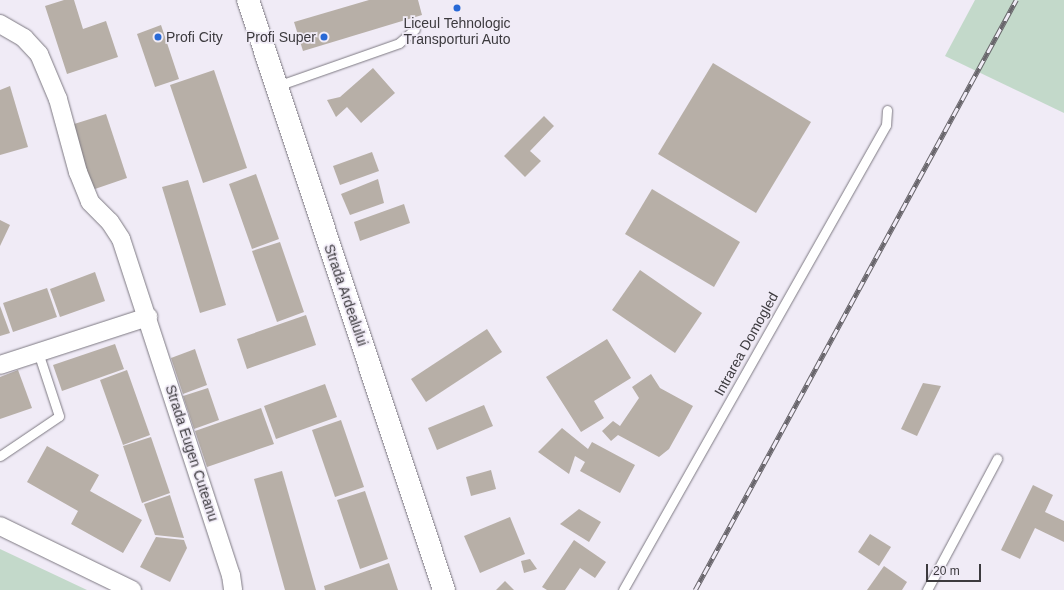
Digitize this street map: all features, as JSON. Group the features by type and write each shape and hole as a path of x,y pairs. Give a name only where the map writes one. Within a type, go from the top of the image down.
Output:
{"street":[{"name":"Strada Ardealului","path":"248,0 444,590"},
{"name":"Strada Eugen Cuteanu","path":"0,24 24,38 39,54 58,99 78,172 90,202 110,222 121,239 148,317 231,575 233,590"},
{"path":"0,365 148,317"},
{"path":"0,526 132,590"}],"lane":[{"path":"276,86 399,43 415,29"},
{"name":"Intrarea Domogled","path":"623,590 886,125 887,110"},
{"path":"0,456 59,416 38,352"},
{"path":"927,590 997,459"}],"green space":[{"path":"975,0 1064,0 1064,113 945,56"},
{"path":"0,549 87,590 0,590"}],"building":[{"path":"64,0 74,0 83,29 106,21 118,57 67,74 45,6"},
{"name":"Profi Super","path":"369,0 418,0 422,15 303,51 294,22"},
{"path":"161,25 179,79 155,87 137,34"},
{"path":"713,63 811,122 756,213 658,154"},
{"path":"373,68 395,93 361,123 347,107 336,117 327,100 340,97"},
{"path":"214,70 247,168 203,183 170,85"},
{"path":"10,86 28,147 0,155 0,90"},
{"path":"106,114 127,178 92,190 71,125"},
{"path":"544,116 554,126 530,151 541,161 525,177 504,156"},
{"path":"372,152 379,171 340,185 333,166"},
{"path":"256,174 279,239 252,249 229,184"},
{"path":"378,179 384,203 350,215 341,194"},
{"path":"188,180 226,305 200,313 162,187"},
{"path":"652,189 740,242 714,287 625,234"},
{"path":"404,204 410,223 360,241 354,222"},
{"path":"0,220 10,225 0,246"},
{"path":"280,242 304,312 277,322 252,251"},
{"path":"640,270 702,313 675,353 612,310"},
{"path":"95,272 105,301 60,317 50,289"},
{"path":"47,288 57,317 13,332 3,303"},
{"path":"0,306 10,333 0,336"},
{"path":"306,315 316,345 247,369 237,339"},
{"path":"487,329 502,352 426,402 411,379"},
{"path":"607,339 631,378 594,401 604,418 581,432 546,377"},
{"path":"115,344 124,369 62,391 53,365"},
{"path":"195,349 207,385 183,394 171,358"},
{"path":"18,370 32,408 0,419 0,377"},
{"path":"127,370 150,435 123,445 100,380"},
{"path":"651,374 660,388 693,406 669,449 659,457 618,435 611,441 602,431 613,421 620,426 639,398 632,387"},
{"path":"923,383 941,386 917,436 901,429"},
{"path":"325,384 337,417 276,439 264,406"},
{"path":"208,388 219,420 194,429 183,396"},
{"path":"484,405 493,426 437,450 428,428"},
{"path":"261,408 274,444 207,467 195,431"},
{"path":"341,420 364,487 335,497 312,430"},
{"path":"562,428 588,449 592,442 635,465 620,493 580,471 585,462 575,456 569,474 538,452"},
{"path":"151,437 170,493 142,503 123,446"},
{"path":"47,446 99,475 90,491 142,520 123,553 71,524 78,511 27,482"},
{"path":"491,470 496,489 471,496 466,477"},
{"path":"282,471 316,590 285,590 254,479"},
{"path":"1033,485 1053,495 1045,512 1064,521 1064,542 1035,528 1020,559 1001,550"},
{"path":"365,491 388,559 360,569 337,500"},
{"path":"170,495 184,538 155,535 144,504"},
{"path":"579,509 601,522 589,542 560,524"},
{"path":"510,517 525,554 480,573 464,536"},
{"path":"870,534 891,547 879,566 858,552"},
{"path":"156,537 184,540 187,548 170,582 140,567"},
{"path":"574,540 606,562 595,578 580,568 565,590 547,590 542,587"},
{"path":"530,559 537,569 524,573 521,561"},
{"path":"389,563 398,590 325,590 324,586"},
{"path":"884,566 907,582 902,590 867,590"},
{"path":"505,581 514,590 496,590"}],"railway":[{"path":"695,590 1016,0"}],"place":[{"name":"Liceul Tehnologic Transporturi Auto","path":"457,8"},
{"name":"Profi City","path":"158,37"},
{"name":"Profi Super","path":"324,37"}]}
